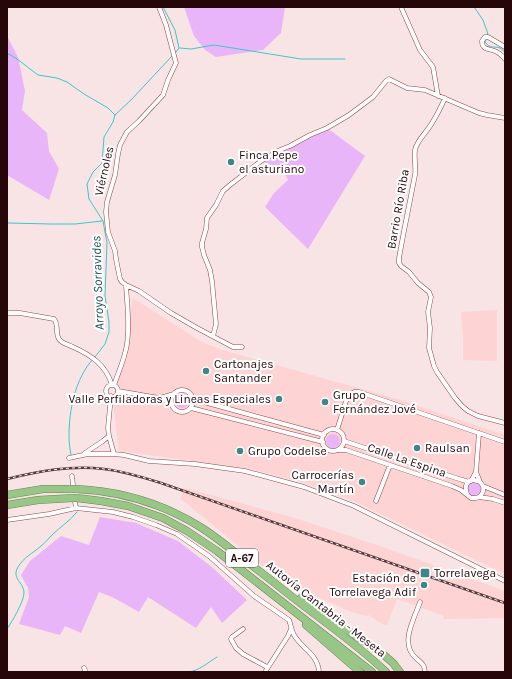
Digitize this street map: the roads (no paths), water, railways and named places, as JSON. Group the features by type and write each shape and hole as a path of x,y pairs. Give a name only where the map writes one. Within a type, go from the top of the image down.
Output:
{"highway":[{"name":"Autovía Cantabria - Meseta","path":"7,495 43,489 73,487 109,492 135,498 170,511 203,529 232,550 386,672"},
{"name":"Autovía Cantabria - Meseta","path":"7,505 38,500 97,500 138,509 163,518 203,540 372,672"},
{"path":"203,529 217,536 288,589 384,655 393,662 400,672"},
{"path":"239,568 360,672"}],"street":[{"name":"Viérnoles","path":"113,385 124,358 129,330 126,285 120,279 115,251 108,232 106,212 107,202 115,175 119,150 124,138 127,132 163,95 176,63 166,24 159,7"},
{"path":"401,7 420,50 433,67 438,96"},
{"path":"505,47 487,37 482,41 484,48 497,51 505,59"},
{"path":"213,336 216,324 212,280 202,247 207,218 223,191 261,161 280,150 327,128 348,115 373,96 389,79 408,88 425,90 483,114 505,118"},
{"name":"Barrio Río Riba","path":"445,98 415,152 416,170 406,218 399,263 429,292 431,297 428,312 430,328 429,348 437,372 455,398 468,411 478,416 505,422"},
{"path":"126,285 139,291 171,313 233,347 242,347"},
{"path":"7,313 20,313 54,319 56,322 59,340 96,360 104,369 113,385 117,387 118,391 116,395 111,396"},
{"path":"113,385 108,386 106,390 111,396 108,428 114,454"},
{"name":"Calle La Espina","path":"118,391 160,398 172,404 176,410 182,412 191,408 323,442 325,447 330,450 346,450 452,486 461,490 471,498 479,497 493,499 505,503"},
{"name":"Calle La Espina","path":"160,398 180,391 187,391 193,399 324,435"},
{"path":"337,430 347,398 354,392 359,392 505,442"},
{"path":"172,404 174,394"},
{"path":"191,408 193,399"},
{"path":"323,442 324,435 330,430 337,430 342,434 344,440 343,446 339,450"},
{"path":"479,433 476,472 480,482 483,486 505,495"},
{"path":"83,454 109,436"},
{"name":"Calle La Espina","path":"344,440 448,476 470,481 476,480 480,482"},
{"path":"69,458 83,454 124,455 149,461 195,464 245,472 304,487 354,506 505,582"},
{"path":"376,501 390,465"},
{"path":"467,494 466,486 476,472"},
{"path":"72,476 73,487"},
{"path":"479,497 483,494 483,486"},
{"path":"75,500 76,508"},
{"path":"7,520 49,514 76,508 113,512 133,517 177,534 209,556 254,596 288,620 290,629 294,636 315,659 319,672"},
{"path":"420,602 408,640 410,651 423,664 425,672"},
{"path":"243,629 231,639 236,648 243,654 267,667"},
{"path":"265,672 284,642 290,629"}],"waterway":[{"name":"Arroyo Sorravides","path":"163,7 175,30 179,48"},
{"path":"474,7 483,20 488,34 487,35"},
{"path":"486,38 485,42 489,46 498,47 505,52"},
{"path":"180,48 191,49 214,45 301,59 345,59"},
{"name":"Arroyo Sorravides","path":"176,52 179,48"},
{"path":"7,53 38,75 57,78 67,82 108,108 115,115"},
{"path":"95,357 105,344 109,332 105,296 107,243 103,221 89,199 87,184 93,172 102,163 104,137 113,122 115,115 172,56"},
{"path":"7,223 75,224 102,221"},
{"name":"Arroyo Sorravides","path":"71,455 69,444 69,426 74,395 77,385 93,359"},
{"name":"Arroyo Sorravides","path":"7,629 22,601 24,593 16,575 18,567 25,558 42,545 77,512"},
{"path":"188,672 199,668 217,657"},
{"path":"78,672 83,671"}],"railway":[{"path":"7,479 43,471 67,468 104,469 132,474 505,603"}],"place":[{"name":"Finca Pepe el asturiano","path":"231,162"},
{"name":"Cartonajes Santander","path":"206,371"},
{"name":"Valle Perfiladoras y Lineas Especiales","path":"279,399"},
{"name":"Grupo Fernández Jové","path":"325,402"},
{"name":"Raulsan","path":"417,448"},
{"name":"Grupo Codelse","path":"240,451"},
{"name":"Carrocerías Martín","path":"362,482"},
{"name":"Torrelavega","path":"425,573"},
{"name":"Estación de Torrelavega Adif","path":"424,585"}]}
